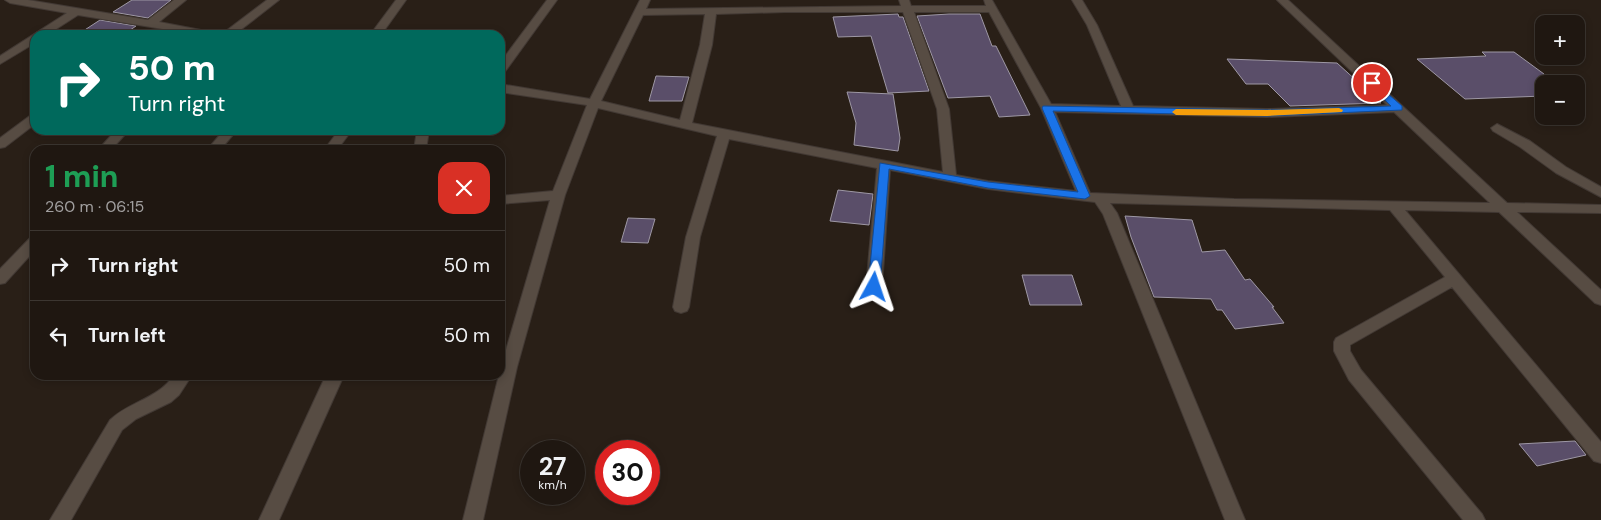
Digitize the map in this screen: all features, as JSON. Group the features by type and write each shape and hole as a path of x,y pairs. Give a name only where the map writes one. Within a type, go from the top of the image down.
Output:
{"street":[{"path":"10,0 41,2 76,11 189,30"},
{"path":"149,30 181,0"},
{"path":"234,30 274,0"},
{"path":"379,30 400,0"},
{"path":"505,64 552,0"},
{"path":"473,520 509,367 558,195 594,103 645,0"},
{"path":"1077,0 1092,25 1129,111"},
{"path":"1282,0 1601,299"},
{"path":"639,12 711,11 783,4 989,5 1047,108 1092,197 1110,213 1235,520"},
{"path":"906,4 943,109 950,178"},
{"path":"48,30 76,11"},
{"path":"685,124 706,45 711,11"},
{"path":"0,61 30,41"},
{"path":"505,89 594,103 724,134 950,178 988,185 1092,197 1234,203 1601,209"},
{"path":"1047,108 1267,113 1399,108"},
{"path":"0,144 30,122"},
{"path":"1497,128 1525,144 1561,170 1601,193"},
{"path":"681,307 694,236 724,134"},
{"path":"109,145 118,135"},
{"path":"217,145 226,135"},
{"path":"334,145 342,135"},
{"path":"874,287 884,165"},
{"path":"505,200 558,195"},
{"path":"1393,205 1601,455"},
{"path":"1,277 30,246"},
{"path":"1454,279 1342,342 1342,351 1355,375 1475,520"},
{"path":"60,520 116,425 125,415 157,401 171,392 179,380"},
{"path":"269,520 333,380"}],"building":[{"path":"132,0 171,0 148,18 113,12"},
{"path":"898,14 899,17 903,17 929,91 888,93 871,36 838,37 833,17"},
{"path":"980,14 992,46 996,46 1030,115 999,117 990,96 948,98 917,16"},
{"path":"100,20 136,26 130,30 85,30"},
{"path":"1482,52 1514,52 1544,74 1535,75 1535,96 1465,99 1417,59 1486,56"},
{"path":"1227,59 1337,63 1381,103 1290,106 1268,84 1246,84"},
{"path":"656,76 689,77 682,101 649,101"},
{"path":"847,92 893,94 900,138 898,151 854,145 856,123"},
{"path":"838,190 873,194 869,225 830,221"},
{"path":"1125,216 1192,220 1202,252 1225,250 1245,280 1250,279 1274,307 1272,307 1284,323 1235,329 1222,310 1217,310 1211,299 1154,297"},
{"path":"628,218 655,219 648,243 621,242"},
{"path":"1022,275 1072,275 1082,305 1030,305"},
{"path":"1575,441 1586,455 1537,466 1519,444"}],"slow traffic":[{"path":"1176,112 1267,113 1339,110"}],"route":[{"path":"874,287 884,165 988,185 1085,196 1047,108 1202,113 1267,113 1399,108 1372,83"}]}
